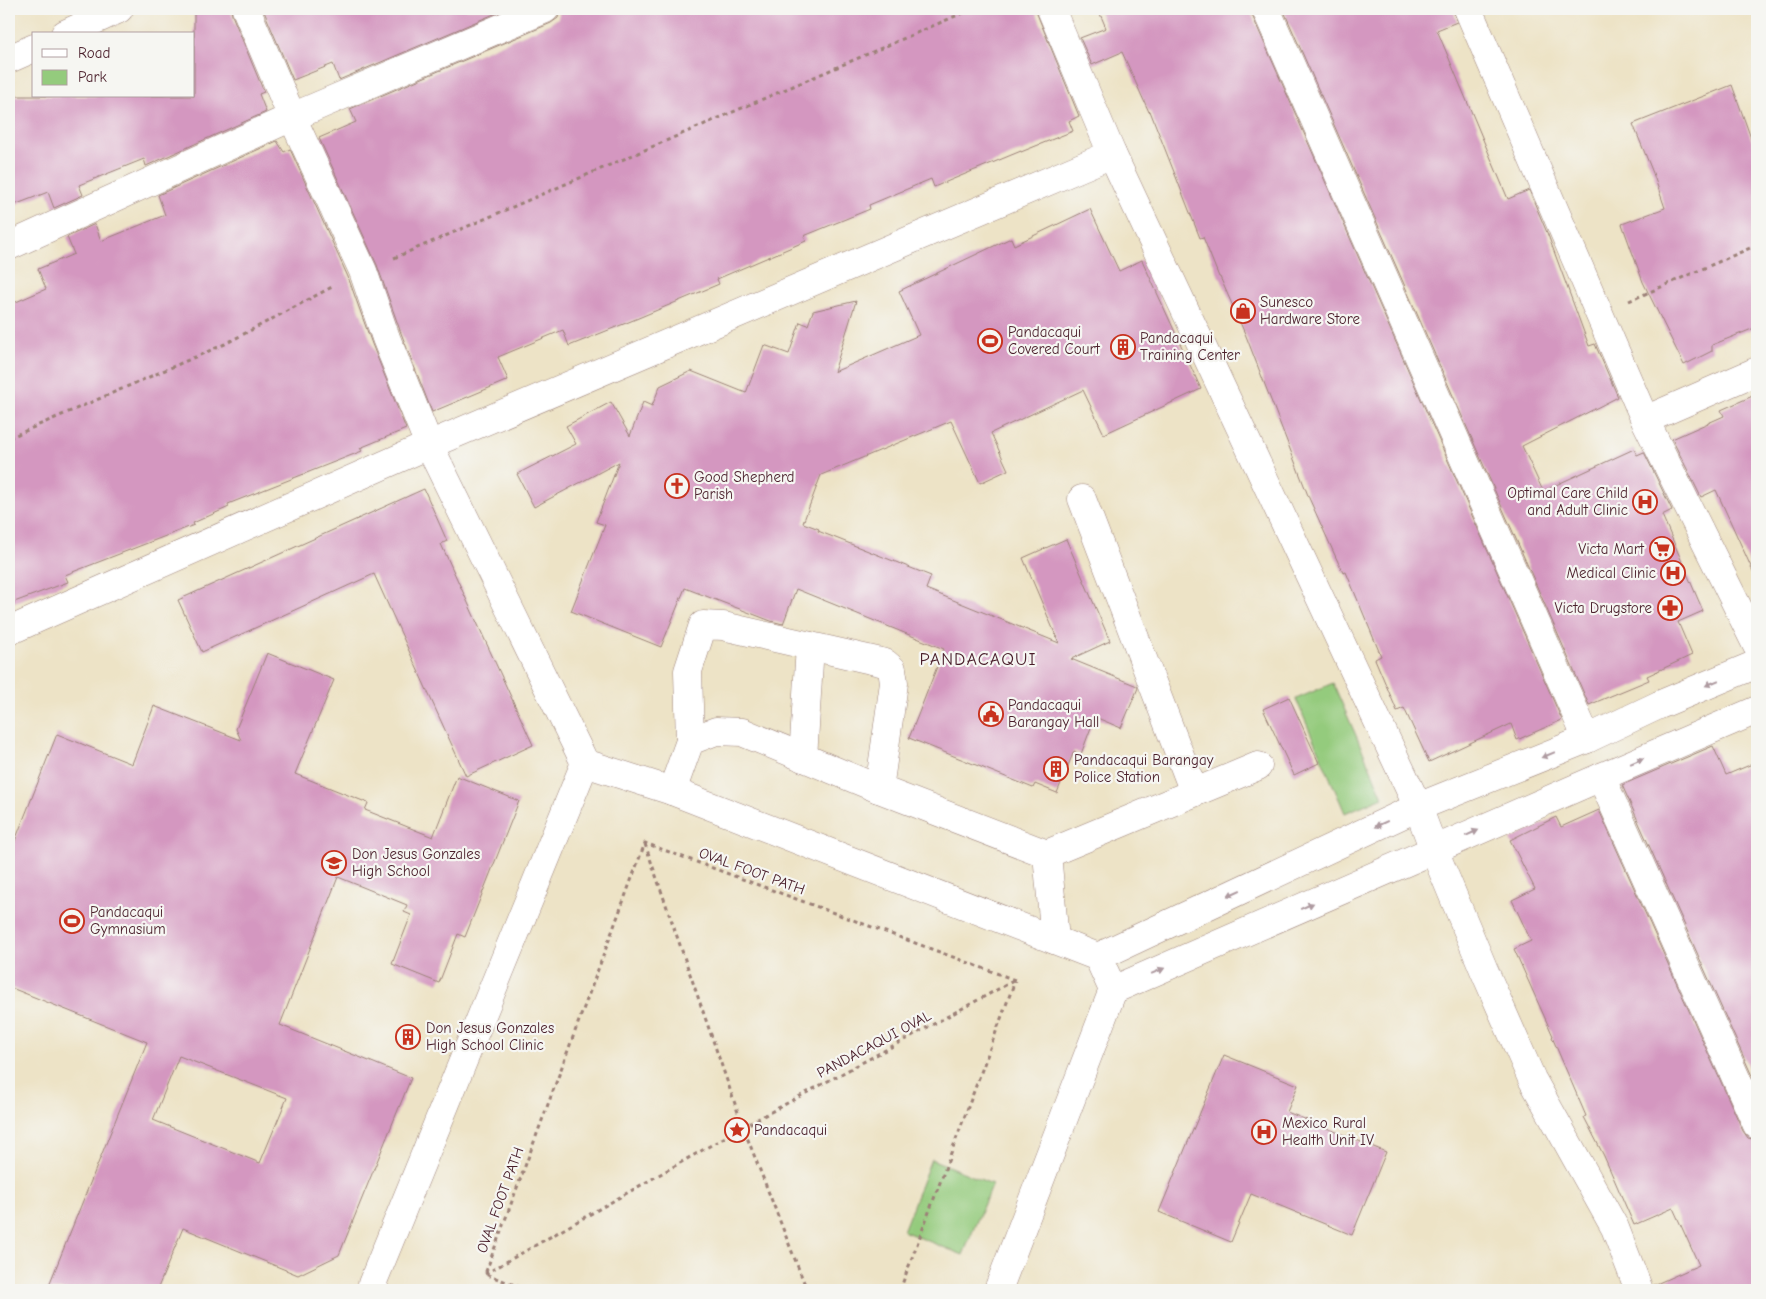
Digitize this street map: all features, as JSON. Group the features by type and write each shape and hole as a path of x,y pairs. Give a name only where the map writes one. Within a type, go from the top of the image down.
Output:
{"street":[{"path":"69,32 120,9"},
{"path":"246,9 292,117 364,271 386,338 429,445 585,763 672,791 1098,957 1113,990 998,1290"},
{"path":"9,246 292,117 545,9"},
{"path":"1051,9 1112,154 1418,806 1434,850 1532,1079 1615,1228 1639,1290"},
{"path":"1266,9 1587,739"},
{"path":"1468,9 1645,420 1757,646"},
{"path":"9,59 32,49"},
{"path":"9,631 429,445 1112,154"},
{"path":"1645,420 1757,371"},
{"path":"1082,499 1194,792"},
{"path":"672,791 690,741 688,671 703,625 723,626 885,663 892,669 894,683 879,789"},
{"path":"803,758 810,646"},
{"path":"1098,957 1418,806 1587,739 1659,705 1757,664"},
{"path":"1113,990 1601,776 1757,710"},
{"path":"690,741 716,731 742,732 879,789 1047,854 1258,766"},
{"path":"368,1288 585,763"},
{"path":"1601,776 1757,1125"},
{"path":"1047,854 1054,940"}],"path":[{"path":"9,438 225,344 364,271 972,9"},
{"path":"1599,314 1757,245"},
{"path":"645,843 743,1127 807,1290"},
{"name":"OVAL FOOT PATH","path":"528,1290 485,1274 645,843 1015,980"},
{"path":"900,1290 1015,980"},
{"name":"PANDACAQUI OVAL","path":"485,1274 743,1127 1015,980"}],"green space":[{"path":"1333,683 1383,797 1345,813 1296,699"},
{"path":"931,1159 992,1184 963,1255 903,1231"}],"building":[{"path":"194,9 231,9 264,92 259,94 266,112 146,166 144,159 79,185 83,195 54,208 48,192 9,207 9,96 32,96 32,98 195,98"},
{"path":"263,9 506,9 339,80 333,64 293,80"},
{"path":"560,9 1035,9 1079,116 1069,121 1073,131 934,187 931,179 869,205 870,209 804,236 806,241 717,279 719,284 636,319 569,346 563,330 498,357 508,380 432,412 377,265 319,138 356,122 350,109 551,23 558,18"},
{"path":"1098,9 1251,9 1562,720 1517,740 1511,724 1429,762 1404,708 1397,711 1375,659 1381,656 1346,572 1343,573 1309,498 1246,336 1203,237 1200,238 1150,111 1122,52 1092,65 1080,38 1106,28"},
{"path":"1283,9 1453,9 1457,22 1437,30 1508,199 1529,190 1548,235 1589,346 1595,344 1618,397 1522,446 1543,491 1634,449 1637,455 1644,452 1672,510 1662,515 1703,611 1678,622 1692,655 1647,676 1649,680 1589,705"},
{"path":"1732,85 1757,155 1757,327 1712,345 1712,351 1684,365 1643,282 1622,224 1665,208 1633,124"},
{"path":"277,141 284,152 290,149 348,277 406,429 360,448 362,451 228,504 229,507 193,523 194,525 65,575 68,582 9,604 9,305 46,289 38,269 74,254 67,237 95,224 101,241 165,215 158,195"},
{"path":"1090,209 1119,271 1142,260 1201,389 1104,434 1083,390 991,433 1008,470 980,483 951,421 821,475 803,523 819,529 818,531 931,576 926,589 1059,643 1023,558 1066,539 1110,641 1071,659 1138,688 1121,728 1095,717 1081,754 1074,751 1057,793 1035,784 1033,788 909,738 944,649 796,589 783,624 685,588 661,647 571,611 605,525 596,522 619,462 534,507 517,474 576,444 566,426 611,402 630,436 643,402 652,406 660,386 691,371 746,393 764,345 789,354 800,322 808,325 813,311 856,301 834,372 919,335 899,291 1011,238 1014,245"},
{"path":"1757,394 1757,580 1716,490 1701,497 1672,439 1724,416 1721,410"},
{"path":"424,489 447,541 441,544 533,745 466,776 374,574 202,652 178,600"},
{"path":"267,653 334,680 295,774 368,803 365,810 433,837 457,776 519,801 465,937 458,934 439,983 392,964 411,915 404,912 407,905 338,877 280,1025 411,1078 339,1255 298,1275 183,1228 157,1290 47,1290 147,1042 9,987 9,856 57,734 132,764 154,706 241,740 236,729","holes":["179,1056 287,1098 260,1163 153,1120"]},
{"path":"1289,697 1319,763 1294,775 1263,709"},
{"path":"1713,746 1726,775 1757,762 1757,1087 1622,785"},
{"path":"1599,810 1743,1131 1748,1138 1757,1140 1757,1290 1654,1290 1654,1285 1699,1265 1673,1208 1634,1225 1604,1156 1584,1117 1586,1116 1553,1036 1514,949 1531,941 1512,900 1535,889 1510,840 1556,817 1561,827"},
{"name":"Mexico Rural Health Unit IV","path":"1224,1055 1298,1085 1287,1112 1386,1152 1352,1235 1251,1194 1231,1242 1159,1212"}],"place":[{"name":"Sunesco Hardware Store","path":"1243,311"},
{"name":"Pandacaqui Covered Court","path":"990,341"},
{"name":"Pandacaqui Training Center","path":"1123,347"},
{"name":"Good Shepherd Parish","path":"677,486"},
{"name":"Optimal Care Child and Adult Clinic","path":"1645,502"},
{"name":"Victa Mart","path":"1662,549"},
{"name":"Medical Clinic","path":"1673,573"},
{"name":"Victa Drugstore","path":"1670,608"},
{"name":"Pandacaqui Barangay Hall","path":"991,714"},
{"name":"Pandacaqui Barangay Police Station","path":"1056,769"},
{"name":"Don Jesus Gonzales High School","path":"334,863"},
{"name":"Pandacaqui Gymnasium","path":"72,921"},
{"name":"Don Jesus Gonzales High School Clinic","path":"408,1037"},
{"name":"Pandacaqui","path":"737,1130"},
{"name":"Mexico Rural Health Unit IV","path":"1264,1132"}],"district":[{"name":"PANDACAQUI","path":"978,659"}]}
